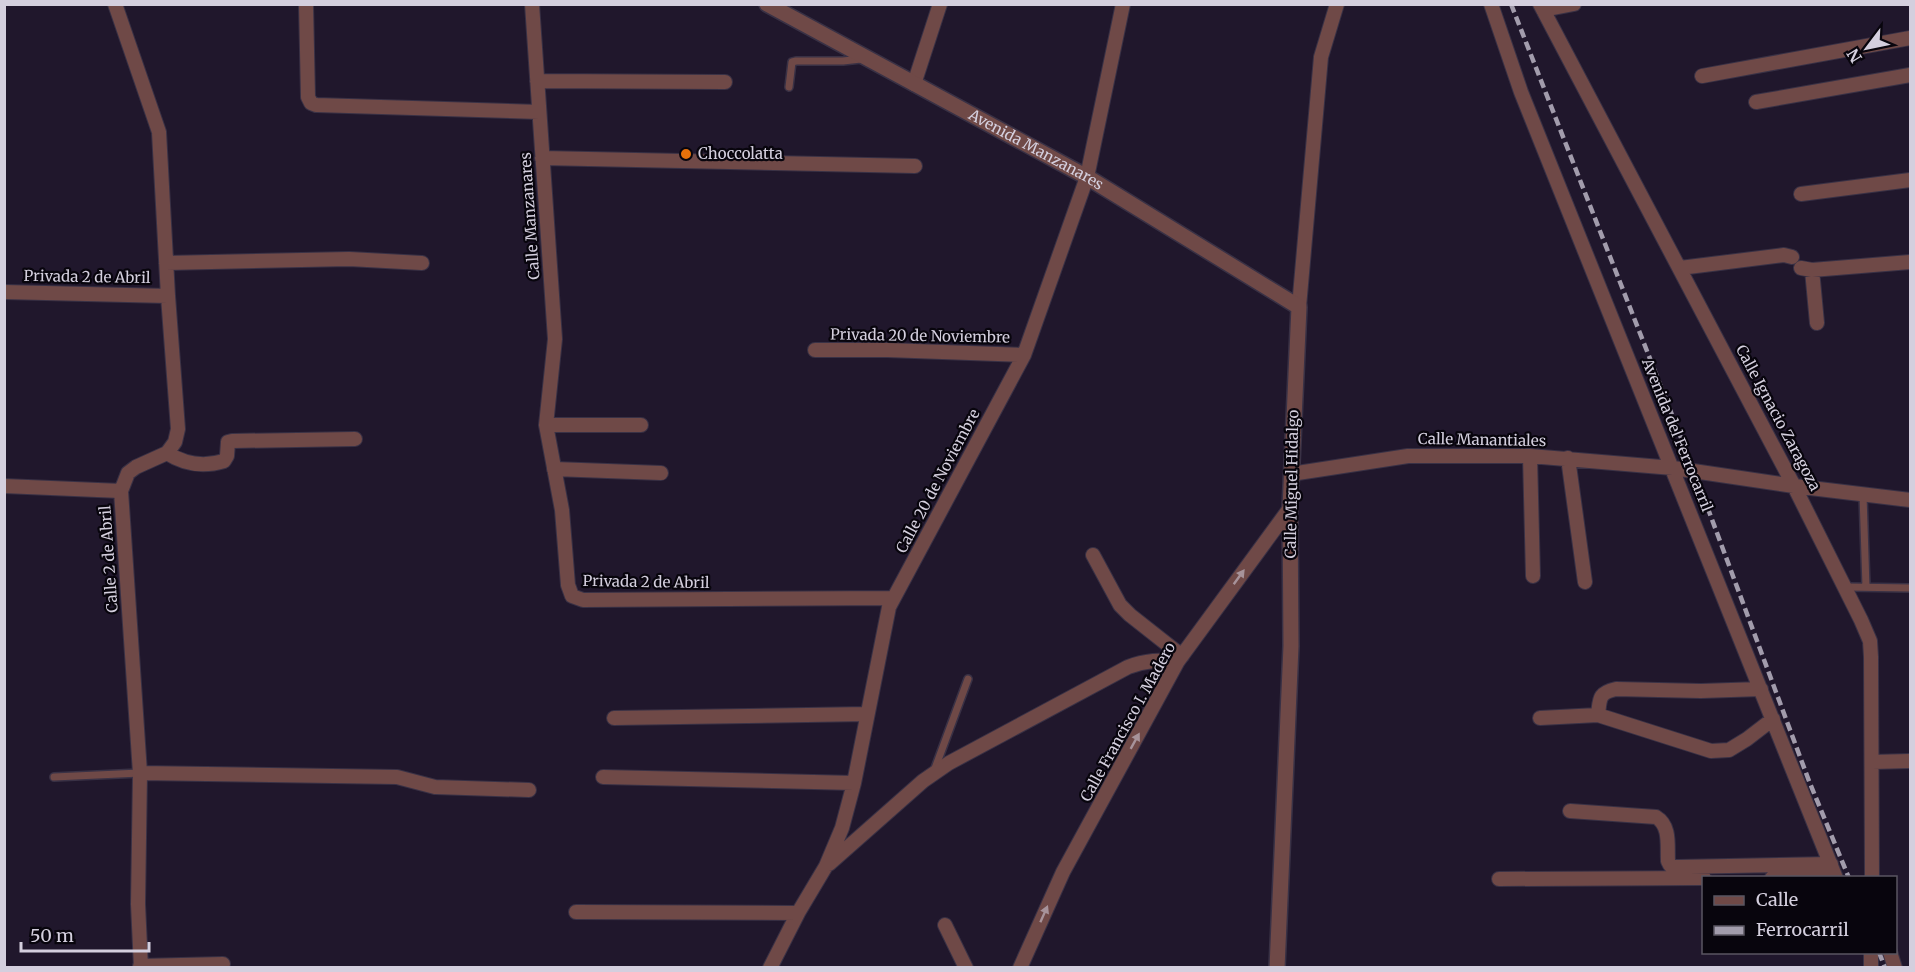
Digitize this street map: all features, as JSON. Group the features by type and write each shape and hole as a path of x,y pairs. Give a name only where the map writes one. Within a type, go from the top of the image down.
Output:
{"street":[{"path":"115,4 159,132 178,429 175,442 167,453 192,464 217,463 224,461 227,456 228,442 232,441 355,439"},
{"path":"306,4 308,97 311,103 539,112"},
{"name":"Calle Manzanares","path":"532,4 555,339 546,425"},
{"name":"Avenida Manzanares","path":"767,4 1087,177 1299,307"},
{"path":"914,84 940,4"},
{"name":"Calle 20 de Noviembre","path":"770,968 798,913 826,866 842,828 854,783 889,607 1024,355 1087,177 1123,4"},
{"name":"Calle Miguel Hidalgo","path":"1277,968 1291,646 1290,508 1299,307 1321,57 1337,4"},
{"name":"Avenida del Ferrocarril","path":"1491,4 1521,92 1833,871"},
{"path":"1542,7 1574,4"},
{"name":"Calle Ignacio Zaragoza","path":"1542,7 1794,486 1846,587 1870,641 1872,876"},
{"path":"1702,76 1911,38"},
{"path":"1756,102 1911,75"},
{"path":"537,81 725,82"},
{"path":"542,158 915,166"},
{"path":"1801,194 1911,180"},
{"path":"1680,268 1784,255 1792,257"},
{"path":"166,263 349,259 422,263"},
{"path":"1817,323 1807,269 1911,262"},
{"name":"Privada 2 de Abril","path":"4,292 168,296"},
{"name":"Privada 20 de Noviembre","path":"815,350 1024,355"},
{"path":"546,425 641,425"},
{"name":"Privada 2 de Abril","path":"546,425 562,510 568,585 572,596 583,600 893,598"},
{"name":"Calle 2 de Abril","path":"140,967 138,904 140,773 121,491 128,473 167,453"},
{"name":"Calle Manantiales","path":"1291,474 1408,456 1530,456 1673,468 1911,500"},
{"path":"1530,456 1533,576"},
{"path":"1568,458 1585,582"},
{"path":"554,469 661,473"},
{"path":"4,486 121,491"},
{"name":"Calle Francisco I. Madero","path":"1020,968 1063,872 1180,659 1290,508"},
{"path":"1093,555 1120,605 1180,659"},
{"path":"826,866 933,773 949,762 1128,667 1144,661 1180,659"},
{"path":"1598,715 1600,697 1616,689 1701,691 1761,688"},
{"path":"614,718 867,714"},
{"path":"1539,718 1598,715 1711,751 1729,750 1773,719"},
{"path":"1872,762 1911,761"},
{"path":"140,773 397,777 435,787 529,790"},
{"path":"603,777 854,783"},
{"path":"1570,811 1656,817 1663,821 1666,828 1668,861 1677,867 1833,871"},
{"path":"1789,876 1833,871"},
{"path":"1499,879 1702,878"},
{"path":"576,912 798,913"},
{"path":"945,925 966,968"},
{"path":"140,967 223,964"}],"lane":[{"path":"789,87 792,62 866,58"},
{"path":"1863,495 1866,587"},
{"path":"1846,587 1911,588"},
{"path":"933,773 968,679"},
{"path":"54,777 140,773"}],"railway":[{"path":"1511,4 1694,471 1809,781 1848,876"},
{"path":"1880,954 1885,968"}],"place":[{"name":"Choccolatta","path":"686,154"}]}
